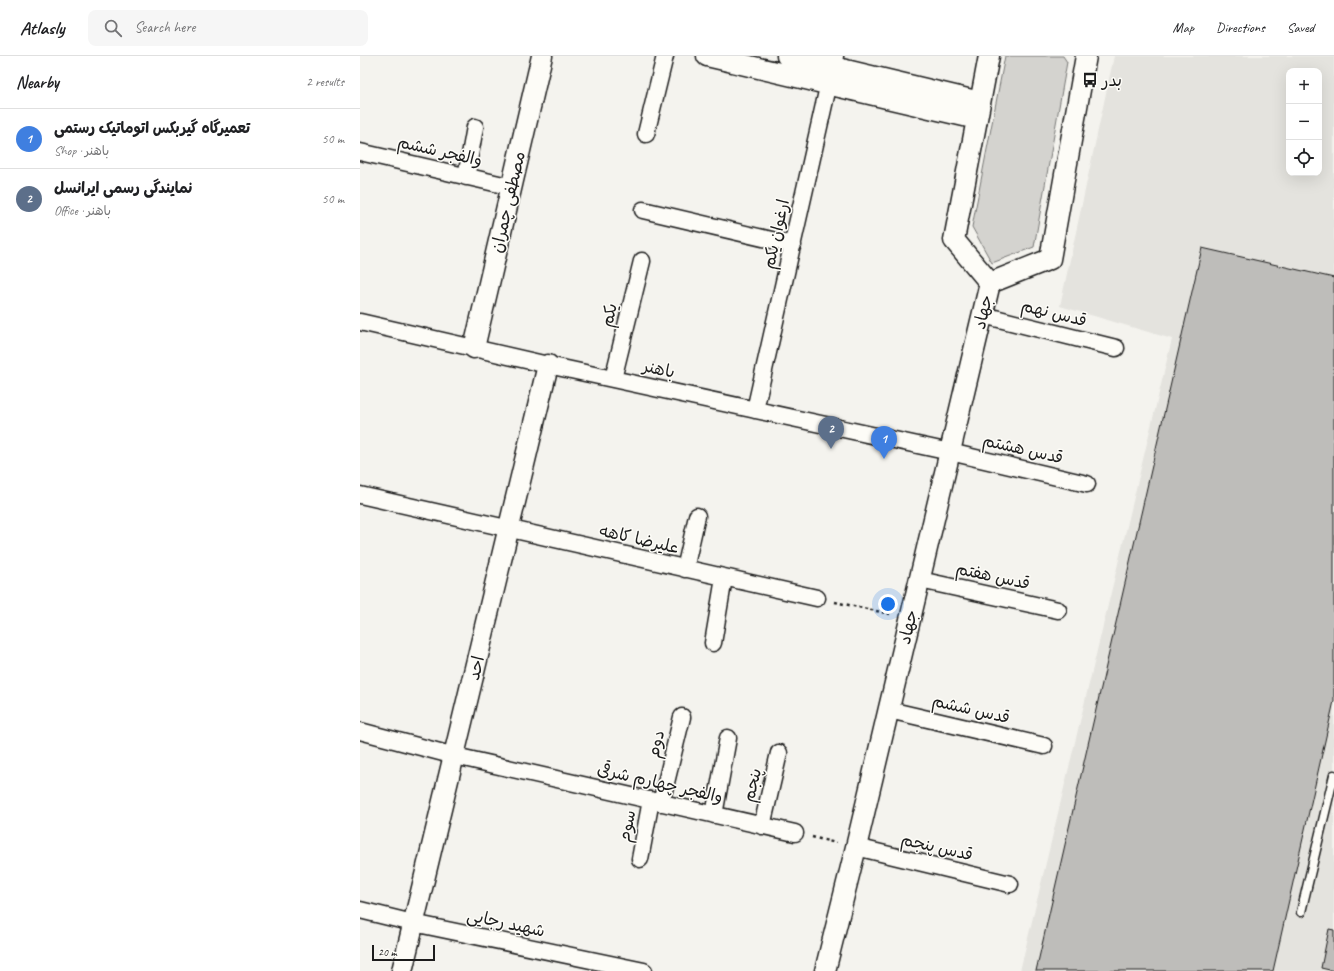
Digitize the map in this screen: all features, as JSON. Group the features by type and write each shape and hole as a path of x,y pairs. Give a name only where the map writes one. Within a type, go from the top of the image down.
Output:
{"street":[{"name":"مصطفی چمران","path":"474,348 542,56"},
{"path":"646,134 664,56"},
{"path":"707,56 832,69"},
{"path":"787,56 978,110"},
{"path":"989,56 954,240 990,283 1050,260 1086,56"},
{"name":"ارغوان یکم","path":"755,410 832,69"},
{"path":"466,176 475,127"},
{"name":"والفجر ششم","path":"360,152 512,187"},
{"path":"643,210 793,245"},
{"name":"یکم","path":"613,379 642,261"},
{"name":"جهاد","path":"824,971 856,847 990,283"},
{"name":"قدس نهم","path":"983,315 1116,348"},
{"name":"باهنر","path":"360,322 548,365 950,452"},
{"name":"احد","path":"402,971 548,365"},
{"name":"قدس هشتم","path":"950,452 1087,484"},
{"name":"علیرضا کاهه","path":"360,495 817,598"},
{"path":"685,569 697,516"},
{"path":"714,643 724,578"},
{"name":"قدس هفتم","path":"920,580 1058,610"},
{"name":"قدس ششم","path":"889,710 1044,746"},
{"name":"دوم","path":"656,802 682,717"},
{"name":"والفجر چهارم شرقی","path":"360,731 455,756 795,833"},
{"path":"714,815 728,738"},
{"name":"پنجم","path":"762,826 779,753"},
{"name":"سوم","path":"640,859 656,802"},
{"name":"قدس پنجم","path":"856,847 1010,884"},
{"name":"شهید رجایی","path":"360,910 413,923 644,971"}],"lane":[{"path":"1301,912 1334,776"}],"path":[{"path":"817,598 910,619"},
{"path":"795,833 856,847"}],"shaded area":[{"path":"1005,56 1063,56 1067,62 1034,247 992,263 972,227"},
{"path":"1114,56 1334,56 1334,971 1020,971 1172,339 1060,306"}],"building":[{"path":"1202,248 1334,278 1334,701 1273,971 1036,971"},
{"path":"1329,929 1334,930 1334,971 1321,968"}],"place":[{"name":"بدر","path":"1090,80"},
{"name":"نمایندگی رسمی ایرانسل","path":"831,449"},
{"name":"تعمیرگاه گیربکس اتوماتیک رستمی","path":"884,459"}]}
